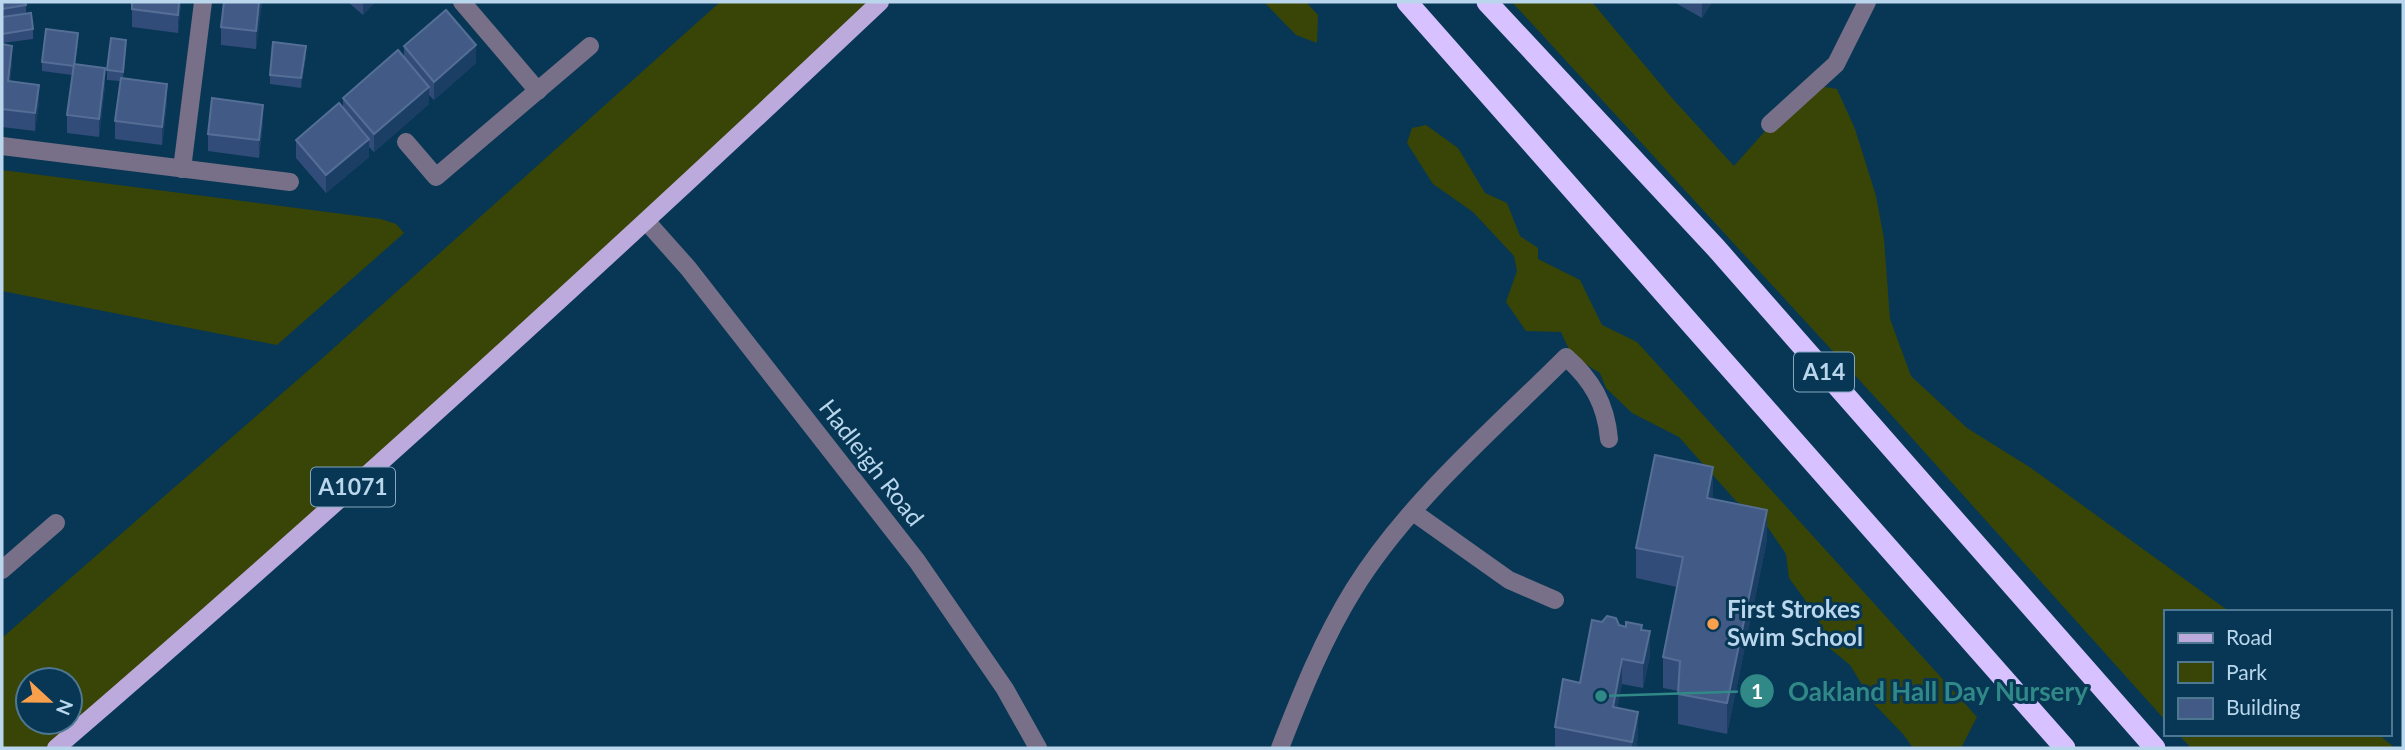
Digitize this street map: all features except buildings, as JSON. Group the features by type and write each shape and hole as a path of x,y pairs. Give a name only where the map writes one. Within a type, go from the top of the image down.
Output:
{"highway":[{"name":"A14","path":"1407,2 2065,748"},
{"name":"A14","path":"1487,2 1716,248 2155,748"}],"main road":[{"name":"A1071","path":"56,748 211,615 647,222 880,2"}],"street":[{"path":"182,169 203,2"},
{"path":"462,2 538,91"},
{"path":"1770,124 1836,64 1867,2"},
{"path":"406,142 436,177 590,46"},
{"path":"2,146 290,182"},
{"name":"Hadleigh Road","path":"647,222 688,268 916,561 1005,690 1038,748"},
{"path":"1280,748 1333,626 1355,587 1413,512 1566,356 1591,381 1607,418 1609,439"},
{"path":"1413,512 1509,580 1555,600"},
{"path":"2,570 56,523"}],"green space":[{"path":"720,2 880,2 84,723 84,666 14,666 14,736 69,736 56,748 2,748 2,638 326,355"},
{"path":"1264,2 1306,2 1318,15 1317,43 1296,35"},
{"path":"1512,2 1592,2 1672,98 1734,166 1807,84 1837,89 1855,129 1876,196 1884,239 1890,319 1911,376 1967,428 2031,468 2227,610 2164,610 2164,719 1885,408"},
{"path":"1426,125 1458,148 1485,193 1507,203 1520,236 1538,248 1538,259 1580,280 1602,325 1637,342 1977,717 1961,748 1913,748 1874,704 1850,665 1822,642 1819,619 1789,578 1786,554 1760,516 1736,501 1679,437 1632,413 1606,388 1600,373 1572,356 1561,332 1526,331 1506,302 1517,271 1514,256 1473,212 1433,184 1407,143 1412,128"},
{"path":"2,170 381,219 396,224 404,233 277,345 2,291"},
{"path":"2180,736 2380,736 2395,748 2191,748"}],"place":[{"name":"First Strokes Swim School","path":"1713,624"},
{"name":"Oakland Hall Day Nursery","path":"1601,696"}]}
